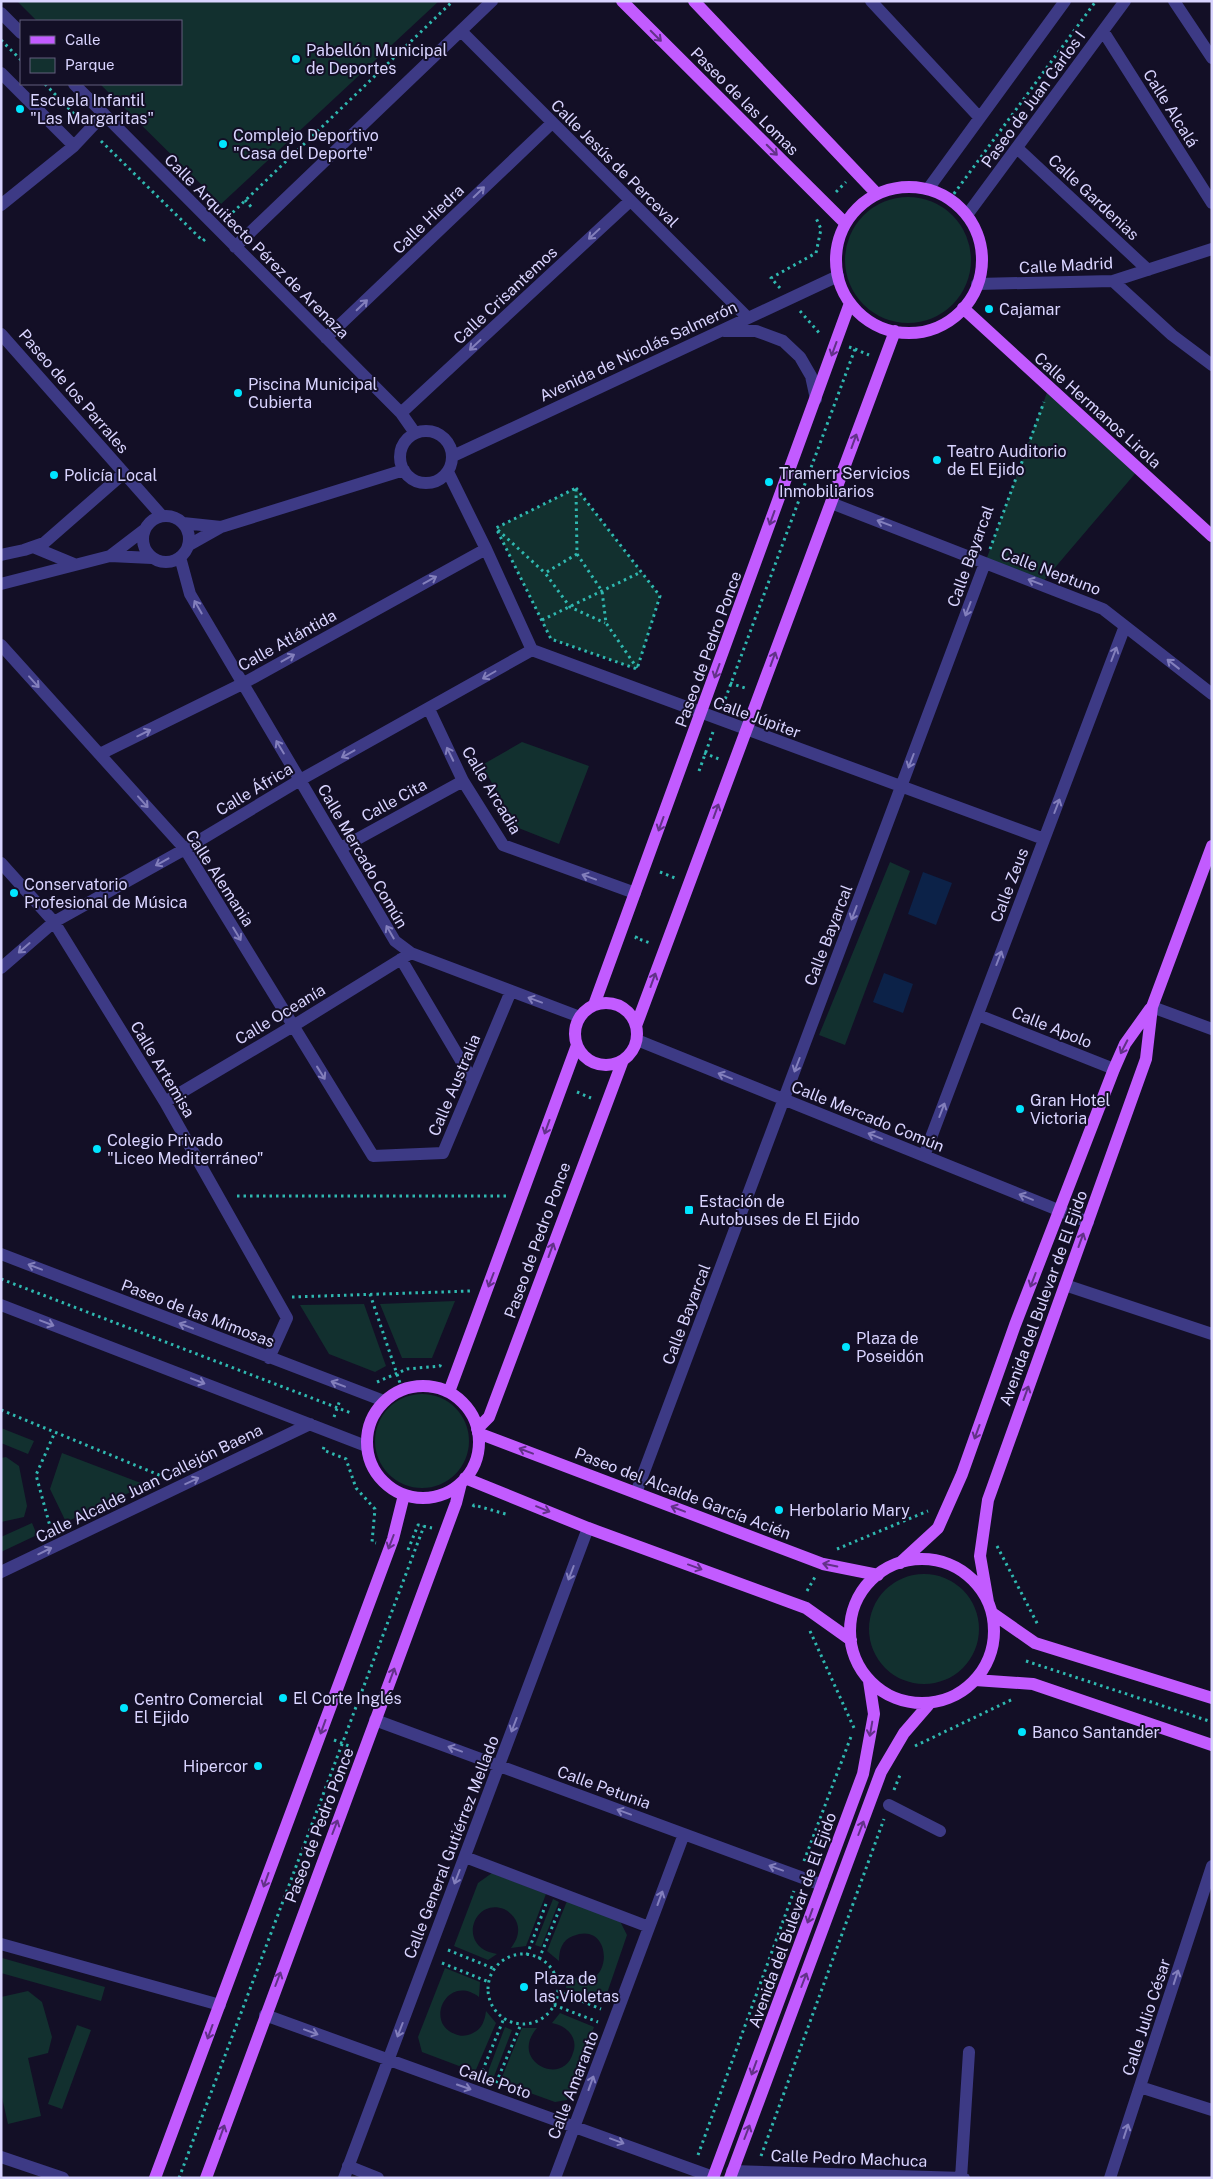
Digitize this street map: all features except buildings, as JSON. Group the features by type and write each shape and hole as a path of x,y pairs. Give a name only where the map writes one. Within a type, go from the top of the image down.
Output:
{"main road":[{"name":"Paseo de las Lomas","path":"622,1 846,223"},
{"name":"Paseo de las Lomas","path":"694,1 877,194"},
{"path":"911,186 928,189 950,199 967,215 978,237 982,260 977,284 963,308 943,324 920,332 894,331 878,326 863,316 850,303 842,290 836,258 839,240 846,223 859,206 877,194 894,188 911,186"},
{"name":"Paseo de Pedro Ponce","path":"594,1005 850,303"},
{"name":"Calle Hermanos Lirola","path":"963,308 1212,536"},
{"path":"636,1026 894,331"},
{"name":"Avenida del Bulevar de El Ejido","path":"990,1608 980,1556 988,1500 1146,1059 1152,1007 1212,846"},
{"path":"604,1003 615,1004 625,1008 632,1016 636,1026 637,1040 634,1048 623,1060 606,1064 597,1063 588,1059 577,1045 576,1026 580,1017 594,1005 604,1003"},
{"name":"Avenida del Bulevar de El Ejido","path":"900,1562 938,1528 962,1474 1016,1325 1114,1070 1125,1044 1152,1007"},
{"name":"Paseo de Pedro Ponce","path":"449,1392 577,1045"},
{"name":"Paseo de Pedro Ponce","path":"478,1431 489,1417 623,1060"},
{"path":"418,1386 434,1386 449,1392 463,1402 473,1416 478,1431 478,1451 472,1468 463,1480 449,1492 434,1497 419,1498 404,1495 390,1488 378,1476 370,1462 366,1446 367,1430 374,1414 384,1402 402,1389 418,1386"},
{"name":"Paseo del Alcalde García Acién","path":"478,1431 823,1564 878,1575"},
{"path":"463,1480 588,1528 808,1608 851,1640"},
{"name":"Paseo de Pedro Ponce","path":"206,2178 456,1504 463,1480"},
{"name":"Paseo de Pedro Ponce","path":"155,2178 393,1539 404,1495"},
{"path":"990,1608 994,1637 988,1660 975,1680 962,1692 946,1699 930,1703 900,1700 886,1694 869,1680 856,1662 851,1640 852,1616 861,1593 878,1575 900,1562 921,1559 942,1562 961,1570 972,1580 990,1608 1032,1641 1212,1698"},
{"name":"Avenida del Bulevar de El Ejido","path":"715,2173 863,1774 874,1714 869,1680"},
{"path":"975,1680 1033,1684 1212,1744"},
{"name":"Avenida del Bulevar de El Ejido","path":"731,2174 881,1772 904,1733 930,1703"}],"street":[{"path":"235,247 492,1"},
{"path":"871,1 979,117"},
{"name":"Paseo de Juan Carlos I","path":"928,189 1065,1"},
{"name":"Paseo de Juan Carlos I","path":"967,215 1125,1"},
{"path":"1174,1 1212,58"},
{"path":"1,13 20,32"},
{"name":"Calle Jesús de Perceval","path":"461,31 748,317"},
{"name":"Calle Alcalá","path":"1103,31 1212,203"},
{"path":"1,73 74,146"},
{"name":"Calle Arquitecto Pérez de Arenaza","path":"75,85 216,229 402,413 415,433"},
{"path":"1,205 74,146 104,114"},
{"name":"Calle Hiedra","path":"326,338 552,123"},
{"name":"Calle Gardenias","path":"1017,148 1148,270"},
{"name":"Calle Crisantemos","path":"402,413 630,201"},
{"name":"Calle Madrid","path":"977,284 1113,281 1212,249"},
{"name":"Avenida de Nicolás Salmerón","path":"453,456 838,276"},
{"path":"1113,281 1172,335 1212,365"},
{"path":"721,331 756,331 783,341 800,357 811,376 816,399"},
{"name":"Paseo de los Parrales","path":"1,334 162,516"},
{"path":"423,430 440,434 447,440 453,456 448,472 442,478 425,483 409,477 404,470 400,453 403,445 415,433 423,430"},
{"path":"1,584 110,556 152,558 166,563 180,557 189,545 221,527 404,470"},
{"path":"448,472 486,549 532,650"},
{"path":"1,556 44,543 124,473"},
{"name":"Calle Neptuno","path":"831,503 1103,609 1212,694"},
{"path":"110,556 144,530 148,523 162,516 177,518 184,523 188,530 189,545"},
{"path":"184,523 221,527"},
{"path":"144,530 143,546 152,558"},
{"path":"33,547 74,564"},
{"name":"Calle Atlántida","path":"100,754 242,684 486,549"},
{"name":"Calle Mercado Común","path":"180,557 190,594 394,941 406,956 474,1081"},
{"name":"Calle Bayarcal","path":"636,1493 985,563"},
{"name":"Calle Zeus","path":"924,1156 1124,626"},
{"name":"Calle Alemania","path":"1,646 185,849 373,1156"},
{"name":"Calle Júpiter","path":"532,650 1044,839"},
{"name":"Calle África","path":"1,968 54,922 185,849 300,780 532,650"},
{"name":"Calle Arcadia","path":"429,709 463,781 503,846 635,893"},
{"name":"Calle Cita","path":"341,848 463,781"},
{"name":"Calle Artemisa","path":"1,863 54,922 165,1102 287,1318 269,1358"},
{"name":"Calle Mercado Común","path":"406,956 511,991 580,1017"},
{"name":"Calle Oceanía","path":"165,1102 406,956"},
{"name":"Calle Australia","path":"373,1156 443,1153 511,991"},
{"path":"1152,1007 1212,1029"},
{"name":"Calle Apolo","path":"978,1015 1114,1070"},
{"name":"Calle Mercado Común","path":"637,1040 1088,1222"},
{"name":"Paseo de las Mimosas","path":"1,1254 384,1402"},
{"path":"1065,1284 1212,1334"},
{"path":"1,1305 366,1446"},
{"name":"Calle Alcalde Juan Callejón Baena","path":"1,1572 310,1424"},
{"name":"Calle General Gutiérrez Mellado","path":"346,2172 588,1528"},
{"name":"Calle Petunia","path":"375,1720 822,1885"},
{"path":"889,1805 940,1831"},
{"name":"Calle Amaranto","path":"556,2178 684,1834"},
{"path":"464,1857 650,1926"},
{"name":"Calle Julio César","path":"1110,2178 1211,1869"},
{"path":"1,1944 220,2005"},
{"name":"Calle Poto","path":"265,2015 692,2169 715,2173"},
{"path":"962,2178 970,2052"},
{"path":"1140,2087 1212,2110"},
{"path":"1,2156 63,2178"},
{"path":"346,2172 378,2178"},
{"path":"715,2173 731,2174"},
{"name":"Calle Pedro Machuca","path":"731,2174 962,2178"}],"path":[{"path":"46,85 203,241 453,1"},
{"path":"950,199 1096,1"},
{"path":"1,40 20,59"},
{"path":"698,772 855,350 822,336 771,278 816,253 821,229 815,216 826,204"},
{"name":"Calle Bayarcal","path":"985,563 1049,387"},
{"path":"496,528 576,488"},
{"path":"576,488 577,554 602,591 606,623 637,669 641,691"},
{"path":"576,488 660,596 637,669"},
{"path":"496,528 545,574 570,607 606,623"},
{"path":"496,528 551,639 637,669"},
{"path":"545,574 577,554"},
{"path":"542,620 642,572"},
{"path":"715,677 760,694"},
{"path":"689,747 733,765"},
{"path":"658,881 664,864"},
{"path":"645,866 689,884"},
{"path":"636,938 639,932"},
{"path":"219,1196 522,1196"},
{"path":"1,1279 351,1413"},
{"path":"276,1298 487,1290"},
{"path":"370,1294 402,1389"},
{"path":"1,1410 183,1485"},
{"path":"55,1432 36,1475 55,1546"},
{"path":"806,1591 830,1552 934,1509 945,1512"},
{"path":"909,1749 1015,1698 1038,1624 985,1522"},
{"path":"179,2178 424,1526"},
{"path":"692,2169 854,1728 807,1625"},
{"path":"1026,1661 1212,1722"},
{"path":"320,1736 364,1751"},
{"path":"755,2174 902,1768"},
{"path":"527,1955 552,1890"},
{"path":"540,1959 565,1895"},
{"path":"448,1950 495,1969"},
{"path":"527,1955 540,1959 552,1970 557,1980 558,1991 554,2004 542,2019 532,2023 520,2024 510,2022 492,2006 488,1994 489,1982 495,1969 501,1962 512,1956 527,1955"},
{"path":"442,1964 489,1982"},
{"path":"558,1991 606,2010"},
{"path":"554,2004 601,2023"},
{"path":"480,2078 504,2018"},
{"path":"496,2084 520,2024"},
{"path":"170,2138 214,2154"}],"green space":[{"name":"Complejo Deportivo \"Casa del Deporte\"","path":"17,1 439,1 221,204 101,85 182,85 182,20 36,20"},
{"path":"908,197 932,202 953,215 966,236 971,260 966,284 953,305 932,318 908,323 884,318 863,305 850,284 845,260 850,236 863,215 884,202"},
{"path":"1049,387 1139,469 1041,584 985,563"},
{"path":"576,488 660,596 637,669 551,639 496,528"},
{"path":"522,742 589,766 559,844 516,827 482,765"},
{"path":"890,862 910,871 845,1045 819,1035"},
{"path":"455,1301 432,1358 402,1358 380,1304"},
{"path":"364,1304 386,1366 375,1372 329,1354 300,1305"},
{"path":"422,1394 440,1398 455,1408 465,1423 469,1441 465,1459 455,1474 440,1484 422,1488 404,1484 389,1474 379,1459 375,1441 379,1423 389,1408 404,1398"},
{"path":"1,1428 34,1441 28,1454 1,1443"},
{"path":"62,1453 146,1485 66,1522 50,1489"},
{"path":"6,1457 19,1466 27,1506 24,1517 1,1522 1,1458"},
{"path":"32,1523 37,1535 1,1552 1,1537"},
{"path":"924,1574 945,1578 963,1590 975,1608 979,1629 975,1650 963,1668 945,1680 924,1684 903,1680 885,1668 873,1650 869,1629 873,1608 885,1590 903,1578"},
{"path":"492,1873 546,1894 526,1946 511,1948 517,1936 518,1926 514,1917 506,1910 493,1907 484,1910 477,1916 473,1934 476,1943 484,1950 497,1954 488,1960 454,1946 478,1883"},
{"path":"553,1899 559,1902 541,1947 535,1945"},
{"path":"567,1901 620,1921 627,1935 604,2002 566,1988 567,1974 582,1980 594,1978 601,1970 604,1959 603,1948 597,1938 587,1934 569,1938 562,1946 559,1961 547,1951"},
{"path":"2,1958 105,1987 101,2001 1,1973"},
{"path":"445,1968 480,1982 479,1997 468,1991 457,1991 449,1995 443,2002 441,2020 446,2028 460,2036 471,2034 481,2027 486,2011 496,2023 475,2072 422,2052 418,2037"},
{"path":"28,1991 42,2002 52,2037 48,2053 28,2058 41,2116 8,2124 1,2093 1,1997"},
{"path":"560,2013 594,2027 567,2100 555,2102 500,2082 522,2028 537,2028 530,2040 529,2051 533,2060 540,2066 550,2069 559,2068 567,2063 573,2053 574,2044 573,2038 567,2030 562,2026 552,2023"},
{"path":"77,2025 91,2030 62,2109 48,2104"},
{"path":"505,2027 512,2030 493,2079 486,2077"}],"water":[{"path":"923,872 952,883 936,925 908,914"},
{"path":"884,973 913,984 903,1013 873,1002"}],"place":[{"name":"Pabellón Municipal de Deportes","path":"296,59"},
{"name":"Escuela Infantil \"Las Margaritas\"","path":"20,109"},
{"name":"Complejo Deportivo \"Casa del Deporte\"","path":"223,144"},
{"name":"Cajamar","path":"989,309"},
{"name":"Piscina Municipal Cubierta","path":"238,393"},
{"name":"Teatro Auditorio de El Ejido","path":"937,460"},
{"name":"Policía Local","path":"54,475"},
{"name":"Tramerr Servicios Inmobiliarios","path":"769,482"},
{"name":"Conservatorio Profesional de Música","path":"14,893"},
{"name":"Gran Hotel Victoria","path":"1020,1109"},
{"name":"Colegio Privado \"Liceo Mediterráneo\"","path":"97,1149"},
{"name":"Estación de Autobuses de El Ejido","path":"689,1210"},
{"name":"Plaza de Poseidón","path":"846,1347"},
{"name":"Herbolario Mary","path":"779,1510"},
{"name":"El Corte Inglés","path":"283,1698"},
{"name":"Centro Comercial El Ejido","path":"124,1708"},
{"name":"Banco Santander","path":"1022,1732"},
{"name":"Hipercor","path":"258,1766"},
{"name":"Plaza de las Violetas","path":"524,1987"}]}
